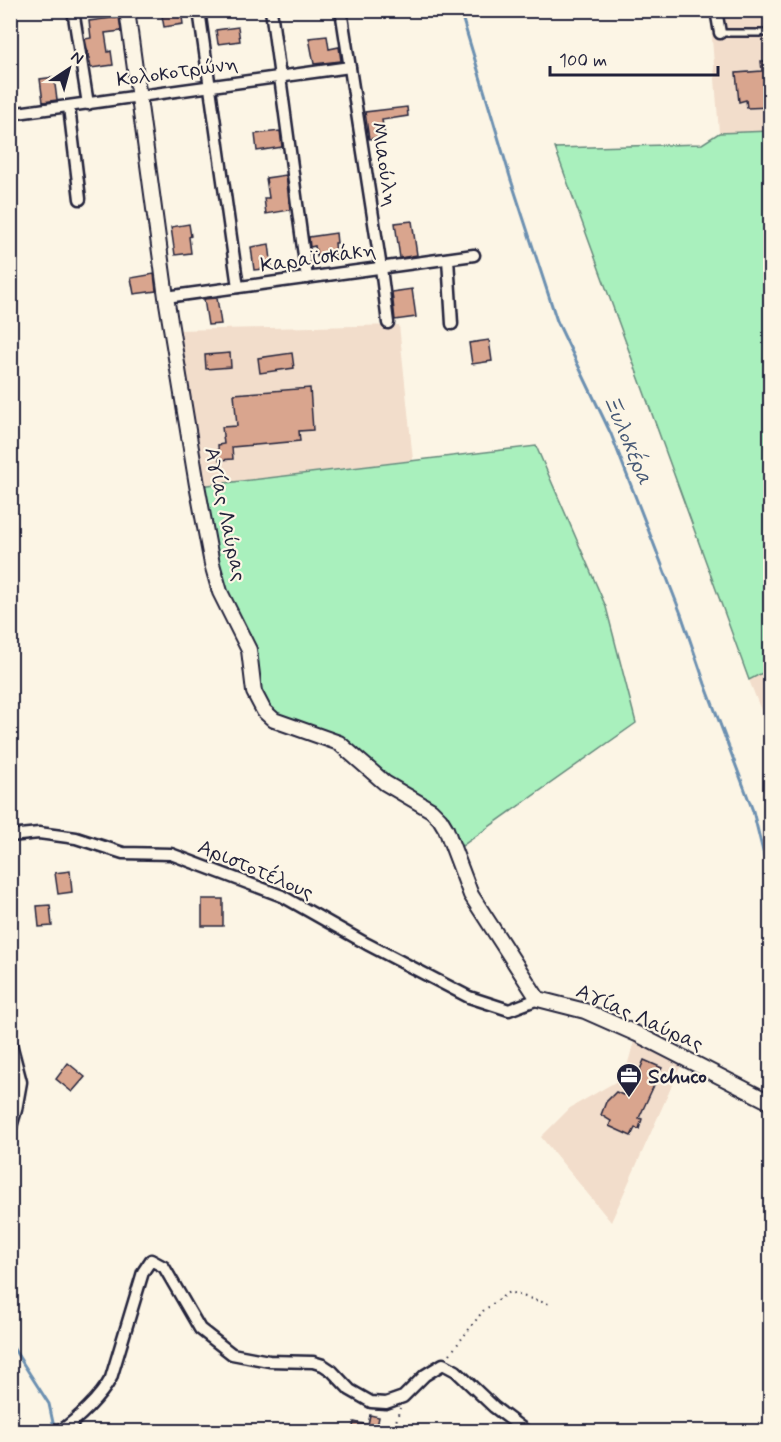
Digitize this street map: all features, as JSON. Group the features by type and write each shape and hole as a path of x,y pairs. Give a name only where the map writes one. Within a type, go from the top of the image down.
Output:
{"street":[{"path":"73,10 88,104"},
{"name":"Αγίας Λαύρας","path":"127,10 166,297 212,564 220,592 249,650 254,692 264,711 274,720 339,743 385,783 431,810 440,819 471,895 538,999 585,1011 637,1034 771,1102"},
{"path":"199,10 238,287"},
{"path":"271,10 307,278"},
{"name":"Μιαούλη","path":"341,10 388,323"},
{"path":"716,10 720,33"},
{"name":"Κολοκοτρώνη","path":"10,114 350,67"},
{"path":"69,107 80,199"},
{"name":"Καραϊσκάκη","path":"166,297 474,255"},
{"path":"447,259 452,324"},
{"name":"Αριστοτέλους","path":"10,836 39,833 76,838 123,853 171,854 282,896 367,944 469,997 508,1010 538,999"},
{"path":"10,1040 21,1082 10,1130"},
{"path":"61,1430 75,1427 111,1378 143,1272 151,1260 164,1268 200,1329 232,1354 269,1362 313,1362 332,1371 350,1390 371,1402 386,1403 403,1397 425,1375 443,1364 456,1371 494,1407 527,1431"}],"lane":[{"path":"720,33 771,33"}],"path":[{"path":"443,1364 483,1311 509,1292 552,1305"},
{"path":"393,1431 403,1397"}],"shaded area":[{"path":"710,11 770,11 770,131 719,133"},
{"path":"399,325 413,460 200,486 175,330"},
{"path":"770,669 770,733 749,680"},
{"path":"635,1038 682,1063 611,1222 541,1137 570,1108 624,1077"}],"green space":[{"path":"770,131 770,669 749,680 555,148 702,144 719,133"},
{"path":"536,446 606,607 636,723 459,848 443,814 388,778 281,717 268,707 260,694 253,649 227,591 200,486"}],"building":[{"path":"161,10 181,10 183,24 164,27"},
{"path":"119,17 121,31 105,33 113,65 91,68 85,39 91,38 89,21"},
{"path":"238,27 240,41 218,44 216,30"},
{"path":"327,36 329,49 339,47 341,61 314,64 309,38"},
{"path":"761,61 771,61 771,107 747,108 746,100 739,102 736,73 762,71"},
{"path":"54,77 57,100 43,102 40,79"},
{"path":"407,107 408,116 382,120 385,137 369,139 365,112"},
{"path":"280,131 282,147 257,151 255,134"},
{"path":"286,175 290,210 266,214 264,198 269,198 266,178"},
{"path":"412,221 417,255 400,258 395,223"},
{"path":"189,224 191,253 175,255 171,227"},
{"path":"336,233 336,254 317,257 315,246 310,247 309,237"},
{"path":"269,244 272,268 254,270 251,247"},
{"path":"154,274 156,291 134,294 131,278"},
{"path":"412,289 416,317 395,320 392,292"},
{"path":"217,298 221,324 208,325 204,299"},
{"path":"489,340 492,361 472,364 469,343"},
{"path":"230,353 231,367 206,369 205,355"},
{"path":"292,353 294,368 260,373 258,358"},
{"path":"310,388 313,430 299,431 300,441 232,447 233,459 219,460 218,445 224,444 222,427 237,426 234,394"},
{"path":"70,871 72,892 58,894 55,873"},
{"path":"202,899 223,899 223,926 202,926"},
{"path":"50,905 52,926 39,927 37,906"},
{"name":"Schuco","path":"644,1060 662,1068 639,1118 642,1119 639,1129 635,1128 631,1136 609,1126 611,1121 601,1115 606,1102 616,1092 623,1095 626,1089 633,1087"},
{"path":"68,1063 85,1077 72,1092 56,1079"},
{"path":"370,1415 379,1417 377,1427 380,1427 379,1431 352,1431 354,1422 368,1425"}],"waterway":[{"name":"Ξυλοκέρα","path":"460,10 511,180 557,321 611,434 681,614 753,811 770,880"},
{"path":"10,1343 49,1404 55,1432"}],"place":[{"name":"Schuco","path":"629,1099"}]}
